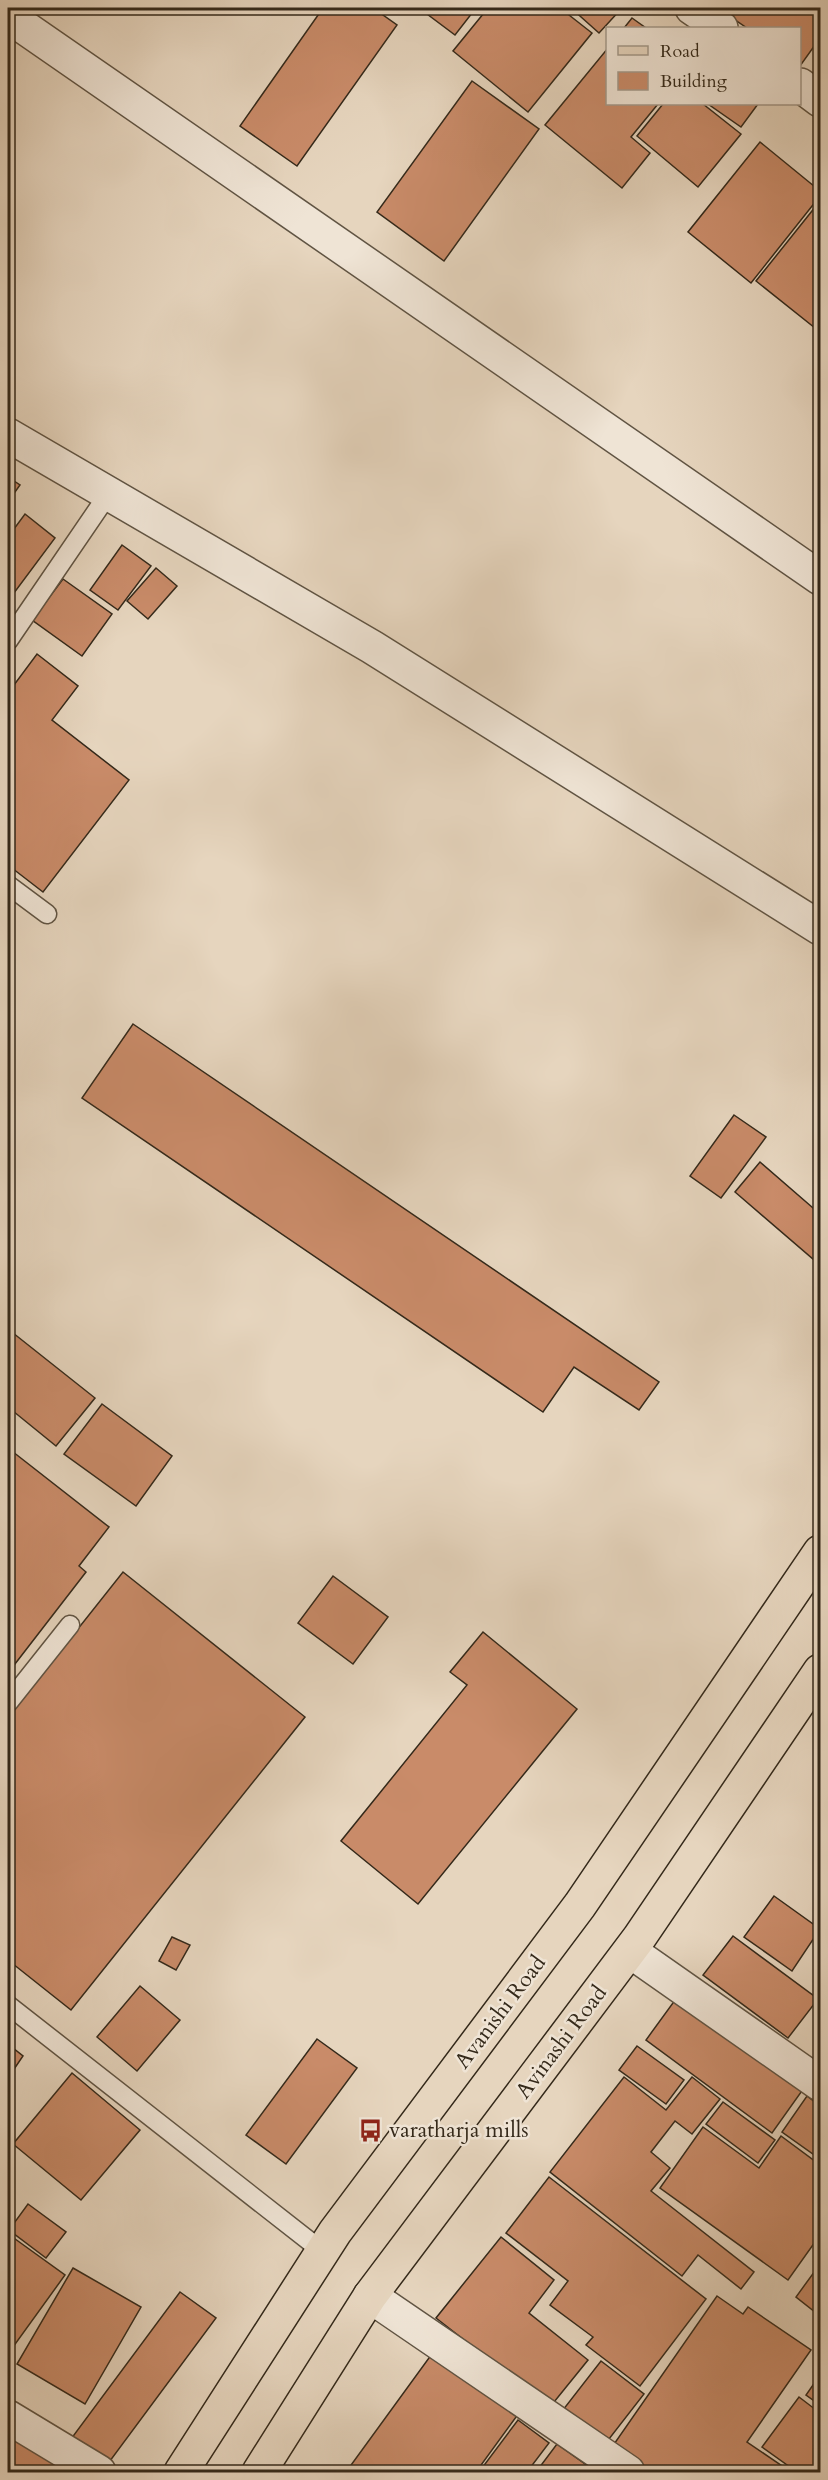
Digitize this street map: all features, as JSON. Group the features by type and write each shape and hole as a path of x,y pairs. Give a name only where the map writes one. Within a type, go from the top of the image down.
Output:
{"main road":[{"name":"Avanishi Road","path":"181,2472 322,2251 580,1905 820,1552"},
{"name":"Avinashi Road","path":"260,2472 370,2296 630,1951 820,1671"}],"street":[{"path":"692,8 720,27"},
{"path":"8,16 820,578"},
{"path":"801,86 820,100"},
{"path":"8,435 372,646 820,928"},
{"path":"630,1951 820,2084"},
{"path":"370,2296 628,2472"},
{"path":"8,2416 99,2472"}],"lane":[{"path":"8,641 109,493"},
{"path":"8,885 47,914"},
{"path":"8,1704 70,1625"},
{"path":"8,2005 322,2251"}],"building":[{"path":"323,8 373,8 397,25 297,166 240,126"},
{"path":"419,8 476,8 455,35"},
{"path":"488,8 560,8 592,33 528,112 453,51"},
{"path":"571,8 622,8 599,33"},
{"path":"738,8 820,8 820,38 801,65 801,27 746,27 731,17"},
{"path":"632,18 645,27 625,27"},
{"path":"606,50 606,105 657,105 631,137 650,153 622,188 545,125"},
{"path":"472,81 539,129 444,261 377,212"},
{"path":"662,105 704,105 741,134 698,187 637,136"},
{"path":"709,105 757,105 741,127"},
{"path":"760,142 820,191 820,196 751,283 688,232"},
{"path":"820,201 820,332 756,281"},
{"path":"8,477 20,485 8,502"},
{"path":"25,514 55,538 8,601 8,537"},
{"path":"122,545 151,566 118,610 90,590"},
{"path":"156,568 177,586 148,619 127,601"},
{"path":"63,579 112,614 82,656 32,620"},
{"path":"37,654 78,686 52,720 129,780 43,892 8,865 8,693"},
{"path":"133,1024 659,1382 639,1410 574,1367 543,1412 82,1098"},
{"path":"734,1115 766,1137 721,1198 690,1176"},
{"path":"760,1162 820,1214 820,1265 735,1192"},
{"path":"8,1329 95,1398 56,1446 8,1407"},
{"path":"102,1404 172,1456 136,1506 64,1454"},
{"path":"8,1448 109,1527 79,1566 86,1572 8,1673"},
{"path":"123,1572 305,1717 71,2010 8,1960 8,1717"},
{"path":"333,1576 388,1617 353,1664 298,1623"},
{"path":"483,1632 577,1709 418,1904 341,1841 467,1685 450,1672"},
{"path":"774,1896 820,1929 792,1971 744,1937"},
{"path":"733,1936 818,1999 788,2038 703,1975"},
{"path":"172,1937 190,1945 176,1970 159,1961"},
{"path":"140,1986 180,2020 137,2071 97,2037"},
{"path":"678,1996 804,2088 772,2133 646,2040"},
{"path":"317,2039 357,2068 286,2164 246,2135"},
{"path":"8,2044 23,2056 8,2078"},
{"path":"637,2046 684,2080 666,2104 619,2070"},
{"path":"72,2073 140,2130 81,2200 13,2144"},
{"path":"624,2077 666,2110 692,2077 720,2099 692,2134 675,2121 651,2152 670,2168 651,2191 754,2272 741,2289 698,2255 682,2276 550,2172"},
{"path":"807,2096 820,2106 820,2159 782,2132"},
{"path":"723,2102 775,2140 758,2163 706,2124"},
{"path":"703,2127 759,2168 781,2136 820,2165 820,2235 788,2280 660,2188"},
{"path":"549,2177 706,2299 640,2386 586,2345 593,2337 550,2305 568,2281 506,2233"},
{"path":"28,2204 66,2232 46,2258 9,2230"},
{"path":"11,2236 65,2275 8,2354 8,2241"},
{"path":"501,2237 554,2280 529,2313 588,2360 550,2407 436,2318"},
{"path":"820,2264 820,2316 796,2297"},
{"path":"73,2268 141,2307 85,2404 17,2364"},
{"path":"180,2292 216,2318 104,2469 68,2443"},
{"path":"717,2296 743,2314 748,2307 811,2350 747,2442 791,2472 669,2472 661,2467 657,2472 648,2472 612,2447"},
{"path":"434,2351 519,2413 476,2472 346,2472"},
{"path":"601,2361 644,2394 602,2448 559,2415"},
{"path":"820,2375 820,2405 806,2395"},
{"path":"799,2397 820,2413 820,2472 797,2472 762,2447"},
{"path":"518,2420 549,2443 527,2472 479,2472"},
{"path":"8,2427 69,2472 8,2472"},
{"path":"557,2444 592,2469 589,2472 536,2472"}],"place":[{"name":"varatharja mills","path":"371,2130"}]}
